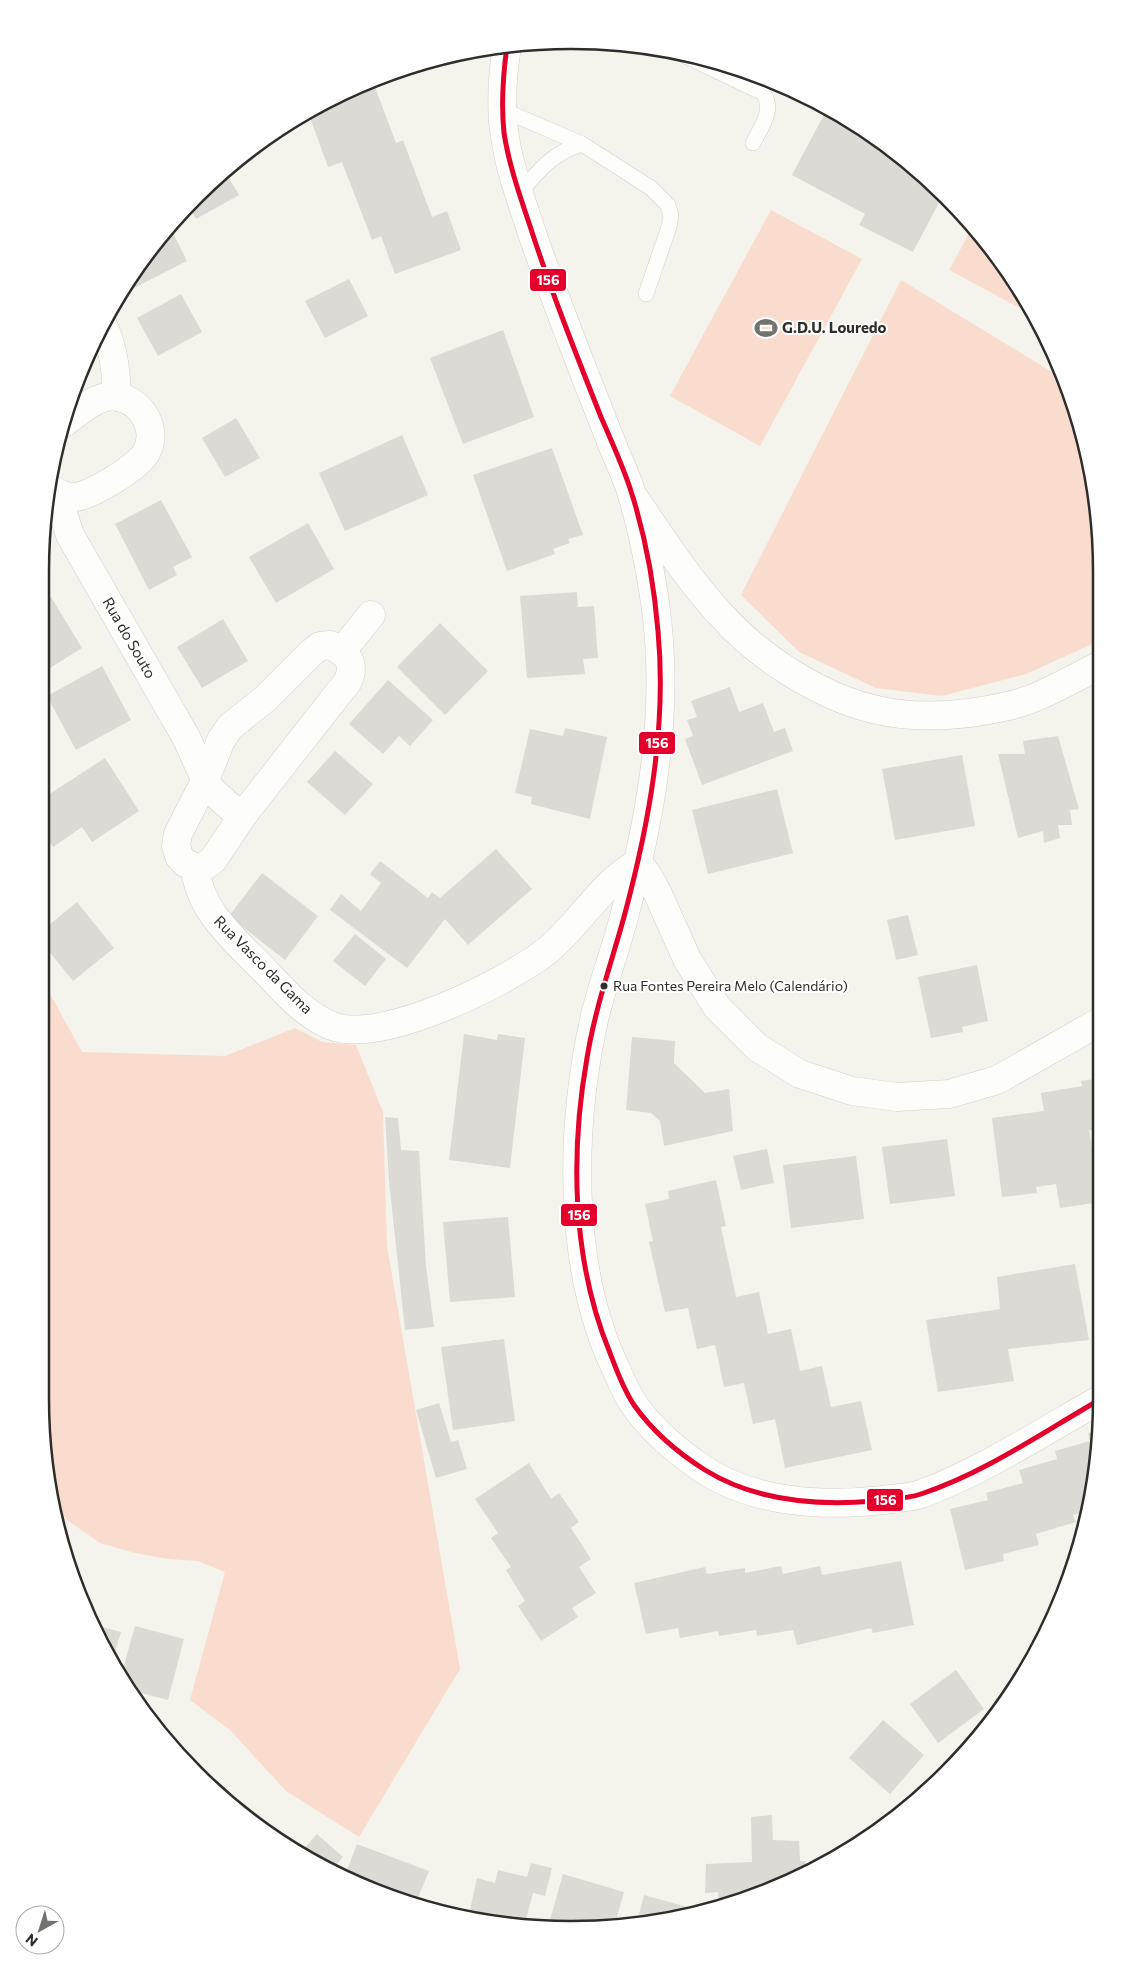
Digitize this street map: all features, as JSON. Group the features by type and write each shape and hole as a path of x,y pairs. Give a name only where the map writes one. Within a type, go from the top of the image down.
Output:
{"street":[{"path":"507,53 503,110 506,144 519,193 547,277 632,495 654,599 659,640 659,730 654,777 638,863 595,1019 586,1065 580,1124 578,1190 581,1242 591,1300 608,1354 632,1403 667,1444 708,1473 748,1491 832,1504 916,1496 958,1478 1093,1403"},
{"path":"72,417 94,402 117,397 112,345 107,333"},
{"name":"Rua do Souto","path":"56,492 74,497 87,495 138,463 146,453 150,440 150,428 146,416 133,403 117,397"},
{"name":"Rua do Souto","path":"56,492 70,535 187,739 204,781 230,807 243,815"},
{"path":"632,495 696,587 730,625 755,647 789,671 824,691 869,708 920,715 964,713 1009,706 1054,688 1093,668"},
{"path":"342,651 371,615"},
{"path":"330,645 342,651 352,662 352,672 348,681 243,815 213,860 205,866 195,867 185,863 179,856 176,846 178,834 204,781 221,740 230,727 266,698 320,646 330,645"},
{"path":"638,863 647,874 658,894 687,959 717,1007 758,1048 800,1074 852,1091 897,1097 949,1094 997,1080 1093,1026"},
{"name":"Rua Vasco da Gama","path":"195,867 197,883 203,899 216,919 299,1006 333,1026 353,1031 375,1029 408,1019 463,999 508,977 548,949 614,880 638,863"}],"lane":[{"path":"712,69 763,93 768,105 768,115 753,143"},
{"path":"503,110 582,144 651,188 668,205 671,216 669,227 646,294"},
{"path":"519,193 549,159 565,149 582,144"}],"shaded area":[{"name":"G.D.U. Louredo","path":"771,210 862,259 760,446 670,396"},
{"path":"969,233 1005,281 1023,309 949,270"},
{"path":"901,280 1054,373 1066,403 1075,436 1089,503 1093,571 1093,644 1026,674 942,696 876,688 799,652 741,595"},
{"path":"49,992 82,1052 225,1056 295,1028 322,1042 356,1045 383,1112 387,1246 460,1669 359,1837 286,1791 230,1730 190,1700 225,1572 198,1561 168,1559 135,1553 100,1543 67,1520 62,1514 59,1501 50,1433"}],"building":[{"path":"375,87 396,143 403,140 432,217 447,211 461,250 395,274 381,236 372,240 342,162 328,167 310,119"},
{"path":"824,115 861,137 889,157 940,202 913,252 859,225 865,214 792,175"},
{"path":"228,177 239,195 196,219 192,212"},
{"path":"173,233 187,261 132,289"},
{"path":"349,279 368,316 325,338 305,301"},
{"path":"181,294 202,332 158,356 137,318"},
{"path":"503,330 534,417 463,444 430,358"},
{"path":"236,418 260,458 225,477 202,438"},
{"path":"402,435 428,495 345,531 319,473"},
{"path":"552,448 583,535 568,539 570,543 553,549 555,554 507,571 473,475"},
{"path":"161,500 192,557 173,567 177,575 149,590 115,524"},
{"path":"308,523 334,569 276,603 249,557"},
{"path":"577,592 578,607 594,606 598,658 583,659 585,674 527,678 520,596"},
{"path":"51,597 82,648 49,669 49,598"},
{"path":"223,619 248,661 202,688 177,647"},
{"path":"440,623 488,671 445,715 397,667"},
{"path":"102,666 131,720 76,750 49,700 49,695"},
{"path":"388,680 433,720 410,746 399,736 383,754 349,724"},
{"path":"730,687 739,712 763,703 774,732 785,728 793,751 702,785 685,739 693,736 687,720 697,717 691,701"},
{"path":"565,728 607,737 590,819 531,804 532,797 515,793 530,729 563,736"},
{"path":"1058,736 1079,809 1070,810 1072,825 1058,825 1060,838 1044,843 1043,831 1018,838 998,754 1025,754 1023,741"},
{"path":"335,751 373,784 345,815 307,782"},
{"path":"962,755 975,826 895,840 882,769"},
{"path":"105,758 139,811 92,842 82,827 53,847 49,841 49,794"},
{"path":"777,789 793,853 708,874 692,810"},
{"path":"496,849 532,889 468,945 445,919 407,968 330,910 341,894 361,911 381,883 370,874 380,861 428,898 432,892 440,898"},
{"path":"262,873 318,916 285,960 229,916"},
{"path":"77,902 114,948 73,981 49,951 49,925"},
{"path":"908,915 918,955 896,960 887,920"},
{"path":"355,934 386,959 365,986 333,961"},
{"path":"977,965 988,1021 962,1027 963,1032 931,1038 918,977"},
{"path":"464,1034 497,1040 498,1034 525,1038 510,1168 449,1160"},
{"path":"632,1037 675,1041 674,1063 705,1093 729,1089 733,1131 664,1146 660,1121 651,1113 626,1110"},
{"path":"1093,1079 1093,1129 1089,1130 1093,1154 1093,1203 1060,1208 1056,1184 1036,1187 1037,1193 1002,1197 992,1118 1044,1111 1041,1093 1082,1086 1081,1081"},
{"path":"385,1117 398,1118 401,1150 419,1151 426,1266 434,1327 405,1330 389,1181"},
{"path":"947,1139 955,1196 890,1204 882,1147"},
{"path":"767,1149 774,1183 741,1190 733,1156"},
{"path":"856,1156 864,1219 791,1228 783,1165"},
{"path":"716,1180 726,1226 721,1227 736,1297 759,1292 768,1334 791,1329 800,1371 822,1366 831,1407 861,1401 872,1450 785,1468 775,1419 753,1424 744,1383 724,1387 715,1345 697,1349 688,1308 665,1312 649,1242 653,1241 645,1204 669,1199 668,1191"},
{"path":"508,1217 515,1297 450,1302 443,1222"},
{"path":"1075,1264 1089,1340 1008,1349 1014,1381 938,1392 926,1320 1000,1309 997,1277"},
{"path":"504,1339 515,1421 453,1430 441,1347"},
{"path":"439,1403 451,1442 458,1440 467,1469 436,1478 416,1410"},
{"path":"1092,1432 1089,1467 1080,1513 1073,1515 1076,1522 1036,1534 1039,1545 1003,1554 1004,1561 965,1570 950,1509 988,1500 986,1493 1023,1483 1019,1470 1057,1459 1055,1451 1090,1441 1088,1433"},
{"path":"529,1463 551,1499 559,1493 579,1522 571,1528 591,1559 579,1567 596,1593 572,1608 578,1617 541,1641 518,1606 525,1601 506,1570 511,1567 491,1538 498,1533 475,1499"},
{"path":"901,1561 914,1625 873,1633 871,1628 797,1645 793,1630 757,1636 756,1630 719,1636 718,1631 680,1638 678,1628 646,1634 634,1583 705,1567 707,1574 745,1568 745,1573 781,1566 783,1574 820,1566 822,1575"},
{"path":"135,1626 184,1639 168,1700 140,1693 123,1667"},
{"path":"102,1627 121,1632 115,1652"},
{"path":"956,1670 984,1709 938,1743 910,1704"},
{"path":"883,1720 924,1755 890,1794 849,1758"},
{"path":"772,1815 773,1840 799,1841 800,1861 806,1861 806,1865 739,1894 719,1900 718,1892 705,1893 706,1864 752,1862 751,1817"},
{"path":"317,1834 343,1857 336,1865 305,1848"},
{"path":"357,1844 429,1871 418,1898 403,1894 347,1870"},
{"path":"531,1863 552,1868 545,1896 533,1893 526,1919 470,1911 477,1878 495,1883 498,1870 527,1877"},
{"path":"563,1874 624,1892 616,1919 550,1920"},
{"path":"644,1895 688,1907 673,1911 638,1917"}],"transit line":[{"name":"156","path":"506,53 503,111 504,133 512,169 555,298 630,488 648,559 658,631 660,703 654,775 633,882 590,1040 578,1132 578,1207 588,1282 597,1318 620,1380 634,1405 649,1424 676,1449 705,1470 744,1489 765,1495 808,1502 874,1501 921,1494 968,1475 991,1463 1093,1404"}],"place":[{"name":"G.D.U. Louredo","path":"766,328"},
{"name":"Rua Fontes Pereira Melo (Calendário)","path":"604,986"}]}
